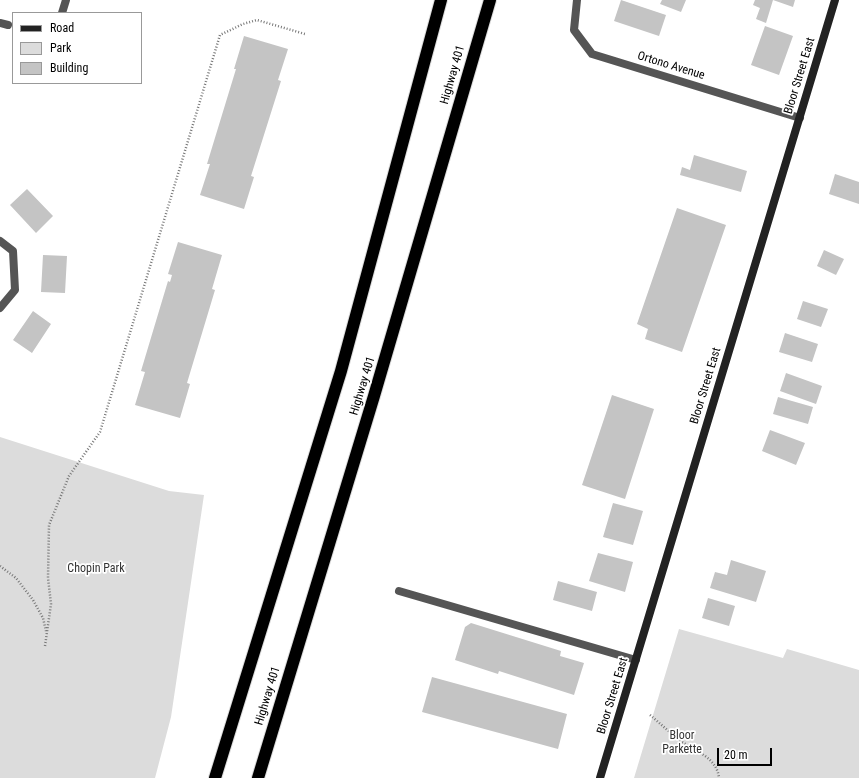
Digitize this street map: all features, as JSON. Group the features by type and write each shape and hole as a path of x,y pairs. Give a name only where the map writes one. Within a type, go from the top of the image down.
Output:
{"highway":[{"path":"215,778 341,371 442,0"},
{"name":"Highway 401","path":"258,778 376,389 490,0"}],"main road":[{"name":"Bloor Street East","path":"600,778 835,0"}],"street":[{"path":"62,12 66,0"},
{"name":"Ortono Avenue","path":"577,0 574,30 592,54 800,118"},
{"path":"0,241 12,251 15,290 0,308"},
{"path":"399,591 636,660"}],"path":[{"path":"45,646 51,604 48,578 49,525 69,476 100,432 220,35 243,24 257,20 305,34"},
{"path":"0,566 16,578 33,600 43,618 46,634"},
{"path":"650,715 682,742 703,754 714,764 719,772 719,778"}],"green space":[{"name":"Chopin Park","path":"0,437 169,491 204,495 171,717 155,778 0,778"},
{"name":"Bloor Parkette","path":"679,629 783,658 787,649 859,670 859,778 634,778"}],"building":[{"path":"621,0 666,15 659,36 614,21"},
{"path":"662,0 686,0 681,12 660,4"},
{"path":"755,0 773,0 766,23 756,19 760,8 753,5"},
{"path":"773,0 795,0 793,7"},
{"path":"765,26 793,36 779,75 751,65"},
{"path":"244,36 288,49 278,80 281,81 251,176 254,177 244,209 200,195 210,164 207,164 236,69 234,69"},
{"path":"694,155 747,171 741,192 680,175 682,167 690,170"},
{"path":"835,174 859,182 859,204 829,194"},
{"path":"27,189 53,216 36,233 10,205"},
{"path":"677,208 726,225 682,352 645,339 648,329 637,324"},
{"path":"178,242 222,255 212,289 215,290 187,383 190,384 180,418 135,405 145,372 141,371 168,281 170,282 172,275 168,274"},
{"path":"824,250 844,259 836,275 817,266"},
{"path":"43,255 67,256 65,293 41,292"},
{"path":"803,301 828,309 821,327 797,319"},
{"path":"33,311 51,324 32,353 13,340"},
{"path":"785,333 818,344 812,362 779,352"},
{"path":"786,373 822,386 816,404 780,391"},
{"path":"612,395 654,409 625,499 582,485"},
{"path":"778,397 813,407 808,424 773,414"},
{"path":"770,430 805,443 796,465 762,451"},
{"path":"613,503 643,511 633,545 603,537"},
{"path":"598,553 633,562 625,592 589,581"},
{"path":"731,560 766,571 756,602 710,588 715,572 727,575"},
{"path":"558,581 597,592 592,611 553,600"},
{"path":"708,598 735,606 729,626 702,618"},
{"path":"471,623 561,651 560,656 584,663 574,695 499,671 498,674 455,660 465,627"},
{"path":"432,677 567,714 558,749 422,712"}]}
